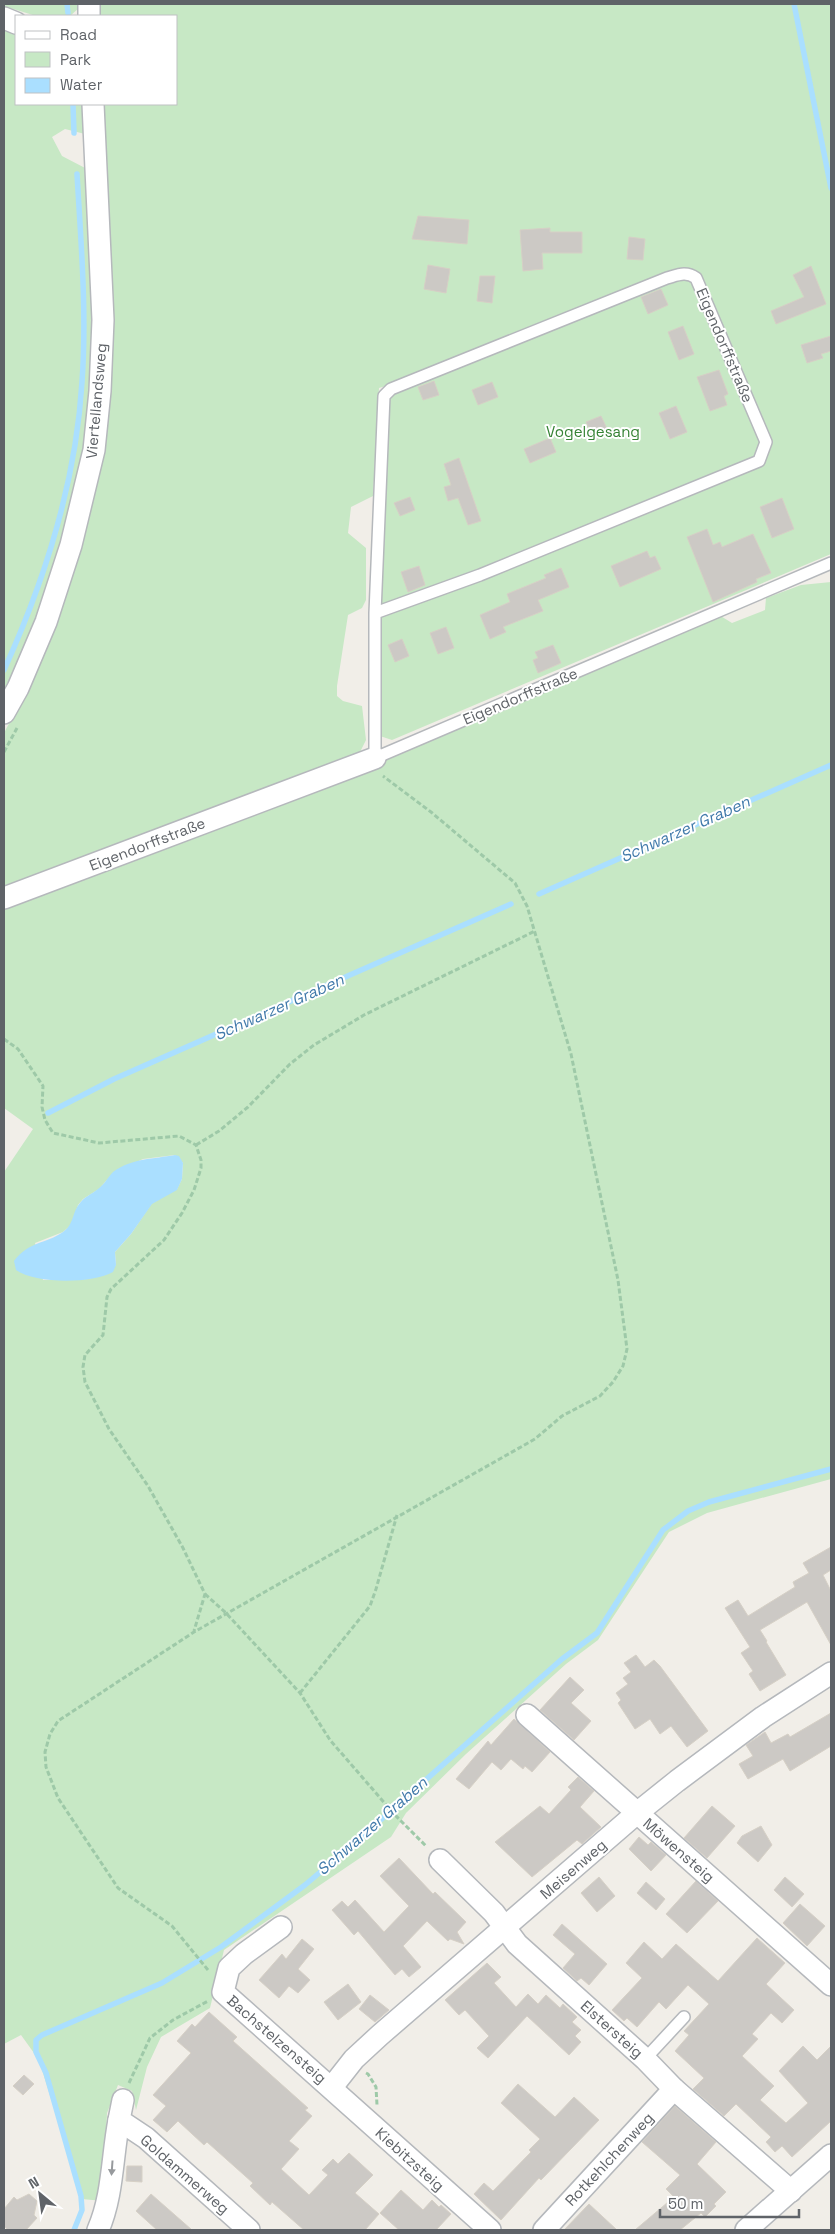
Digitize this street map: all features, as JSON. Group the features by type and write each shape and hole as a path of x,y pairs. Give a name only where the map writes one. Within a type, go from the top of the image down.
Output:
{"street":[{"name":"Viertellandsweg","path":"4,713 18,688 46,622 71,544 94,450 100,391 103,320 93,105"},
{"name":"Eigendorffstraße","path":"4,898 375,758"},
{"name":"Meisenweg","path":"332,2087 354,2059 380,2035 637,1814 717,1750 831,1673"},
{"name":"Möwensteig","path":"527,1715 831,1984"},
{"name":"Elstersteig","path":"440,1860 494,1913 517,1944 645,2059 674,2089 790,2191"},
{"name":"Bachstelzensteig","path":"282,1927 244,1954 229,1968 223,1992 332,2087"},
{"name":"Kiebitzsteig","path":"332,2087 490,2230"},
{"name":"Rotkehlchenweg","path":"544,2230 674,2089"},
{"name":"Goldammerweg","path":"98,2230 105,2215 121,2110"},
{"name":"Goldammerweg","path":"121,2110 146,2138 249,2230"},
{"path":"746,2230 831,2155"}],"lane":[{"name":"Eigendorffstraße","path":"375,613 480,575 759,461 766,442 696,278 690,274 685,274 667,278 391,389 384,396 375,613 375,758 831,563"},
{"path":"645,2059 684,2017"}],"path":[{"path":"204,1964 172,1926 118,1888 58,1798 46,1767 45,1752 50,1734 58,1721 226,1613 535,1439 562,1416 600,1396 613,1382 623,1366 627,1349 618,1280 571,1054 527,906 515,883 431,812 378,772 375,758"},
{"path":"196,1145 219,1131 248,1107 290,1064 314,1045 364,1015 535,931"},
{"path":"4,1039 18,1050 43,1086 42,1107 45,1120 53,1133 99,1143 180,1136 196,1145 201,1160 201,1168 194,1190 164,1240 111,1289 107,1297 103,1335 85,1355 82,1367 85,1382 109,1429 148,1486 184,1548 205,1594 226,1613 300,1693 330,1740 395,1815 440,1860"},
{"path":"300,1693 370,1606 397,1515"},
{"path":"194,1632 205,1594"},
{"path":"121,2110 131,2077 150,2038 173,2020 223,1992"},
{"path":"345,2070 368,2074 376,2086 378,2101 372,2125"}],"green space":[{"path":"4,4 79,4 80,7 71,15 33,15 4,6"},
{"name":"Vogelgesang","path":"96,4 831,4 831,554 392,740 380,736 378,604 389,385 379,388 373,496 351,507 348,533 366,548 366,600 362,608 348,615 337,686 337,696 343,701 362,706 366,740 360,752 4,888 4,733 40,664 56,625 93,502 109,413 112,317 101,105 178,105 178,15 97,15"},
{"path":"4,26 15,32 15,105 84,105 85,134 65,129 52,137 62,156 87,169 95,348 84,452 61,542 37,614 4,690"},
{"path":"831,582 831,1479 707,1513 669,1532 598,1640 566,1664 466,1754 406,1813 391,1837 224,1950 210,2008 161,2037 147,2067 136,2110 132,2091 118,2085 107,2113 103,2201 82,2199 39,2060 21,2035 4,2044 4,1172 33,1129 4,1108 4,906 370,767 719,615 732,623 765,610 766,598 801,585","holes":["175,1155 183,1163 182,1179 177,1189 152,1203 131,1234 115,1252 116,1265 89,1279 43,1280 35,1243 63,1232 72,1224 78,1205 83,1199 99,1189 113,1173 143,1159"]}],"water":[{"path":"175,1155 179,1156 183,1163 182,1179 177,1190 152,1204 131,1234 115,1252 116,1265 113,1272 92,1279 64,1281 36,1278 16,1270 14,1261 32,1246 57,1236 67,1229 77,1207 86,1197 100,1187 113,1172 120,1167 135,1162"}],"building":[{"path":"418,216 469,220 467,244 412,239"},
{"path":"550,228 550,232 582,232 582,253 542,253 543,269 523,271 520,230"},
{"path":"629,237 645,239 643,260 627,259"},
{"path":"428,265 450,269 446,293 424,289"},
{"path":"811,266 826,304 776,324 771,311 804,297 793,275"},
{"path":"480,276 495,276 492,303 477,301"},
{"path":"661,289 668,305 648,314 641,297"},
{"path":"683,326 694,354 679,360 668,332"},
{"path":"831,336 831,351 821,354 823,358 807,363 801,345"},
{"path":"719,370 728,394 724,396 727,405 710,411 697,377"},
{"path":"434,381 439,395 423,400 418,387"},
{"path":"492,382 498,397 478,405 472,390"},
{"path":"676,406 687,432 670,439 659,413"},
{"path":"601,416 609,433 594,440 586,422"},
{"path":"550,438 556,452 530,463 524,449"},
{"path":"459,458 481,521 468,525 458,498 448,501 444,487 451,485 444,464"},
{"path":"410,497 415,510 400,516 394,503"},
{"path":"782,498 794,529 772,538 760,507"},
{"path":"707,529 713,545 720,542 722,547 753,534 771,573 756,579 757,582 713,602 687,537"},
{"path":"647,551 650,558 655,556 661,569 620,587 611,566"},
{"path":"419,566 425,585 408,592 401,572"},
{"path":"561,568 569,587 538,600 543,611 503,627 506,632 490,639 480,615 510,602 507,594 546,578 544,575"},
{"path":"446,627 454,648 438,654 430,633"},
{"path":"402,639 409,656 395,662 388,645"},
{"path":"553,645 561,663 538,673 533,660 538,658 535,652"},
{"path":"831,1547 831,1570 823,1575 831,1591 831,1645 807,1602 760,1630 786,1675 760,1691 749,1674 753,1671 741,1653 750,1647 725,1608 738,1600 748,1616 795,1587 793,1582 809,1573 803,1563"},
{"path":"636,1655 645,1667 654,1660 660,1666 708,1731 687,1747 671,1726 660,1734 650,1719 635,1729 618,1703 621,1700 616,1693 628,1684 623,1678 631,1672 624,1663"},
{"path":"570,1677 584,1690 571,1703 591,1721 574,1740 540,1710"},
{"path":"831,1713 831,1746 790,1771 783,1759 748,1779 739,1764 753,1756 746,1745 765,1732 771,1743 788,1734 790,1737"},
{"path":"514,1719 550,1752 532,1772 525,1766 523,1769 511,1759 501,1770 492,1762 469,1789 456,1779 488,1741 491,1745"},
{"path":"578,1777 594,1791 580,1807 601,1827 582,1844 577,1840 532,1877 495,1842 540,1806 549,1814 571,1790 568,1787"},
{"path":"712,1806 735,1826 707,1858 684,1838"},
{"path":"761,1826 772,1845 758,1862 737,1843 742,1836"},
{"path":"639,1837 648,1845 651,1842 666,1855 651,1871 629,1849"},
{"path":"399,1858 433,1894 435,1892 466,1922 457,1932 464,1944 450,1939 448,1941 427,1921 403,1946 421,1967 409,1977 402,1969 395,1975 358,1931 354,1935 332,1910 342,1901 348,1907 355,1900 384,1932 409,1906 380,1876"},
{"path":"599,1877 615,1896 597,1912 581,1893"},
{"path":"785,1877 804,1894 792,1907 774,1890"},
{"path":"696,1881 718,1901 687,1933 666,1914"},
{"path":"646,1882 665,1899 656,1910 637,1893"},
{"path":"800,1904 825,1926 807,1946 783,1923"},
{"path":"562,1924 607,1964 589,1985 581,1978 577,1981 563,1968 575,1954 553,1935"},
{"path":"757,1938 785,1963 766,1984 794,2010 782,2023 771,2013 752,2034 758,2039 742,2056 774,2086 760,2100 786,2123 808,2103 779,2071 803,2046 817,2060 831,2046 831,2121 792,2157 782,2146 775,2152 766,2142 771,2137 736,2104 724,2116 693,2089 704,2078 675,2051 689,2035 684,2031 709,2004 688,1985 666,2009 659,2002 637,2027 627,2018 624,2021 612,2010 642,1978 626,1963 644,1942 662,1959 676,1944 718,1981"},
{"path":"302,1939 314,1949 298,1969 310,1980 298,1993 289,1986 279,1998 259,1980 282,1954 286,1959"},
{"path":"487,1963 501,1977 494,1983 516,2007 528,1994 538,2004 546,1995 560,2008 563,2004 577,2017 572,2022 581,2030 575,2036 581,2042 569,2055 527,2016 488,2058 477,2048 489,2036 465,2010 459,2015 445,2000"},
{"path":"348,1984 361,2002 338,2020 324,2002"},
{"path":"370,1995 389,2010 375,2022 359,2009"},
{"path":"209,2012 237,2037 233,2041 308,2108 305,2110 312,2116 289,2141 299,2149 281,2169 309,2195 328,2175 322,2170 333,2159 338,2164 349,2153 373,2175 355,2193 379,2214 365,2230 304,2230 272,2202 270,2205 250,2186 253,2183 207,2142 204,2145 178,2121 167,2132 153,2120 166,2106 153,2095 191,2053 177,2041 192,2024 195,2027"},
{"path":"24,2075 34,2084 23,2095 13,2086"},
{"path":"518,2084 555,2117 574,2097 599,2120 541,2180 539,2178 501,2220 474,2194 484,2183 493,2191 531,2152 529,2150 540,2139 501,2103"},
{"path":"675,2106 716,2142 697,2164 726,2192 705,2217 701,2213 680,2230 635,2230 674,2197 666,2189 680,2175 642,2142"},
{"path":"127,2166 142,2166 142,2182 126,2181"},
{"path":"401,2190 423,2210 432,2200 451,2214 436,2230 399,2230 380,2213"},
{"path":"29,2194 37,2201 34,2215 37,2218 26,2230 8,2230 4,2226 4,2209 14,2197 17,2200"},
{"path":"151,2194 192,2230 157,2230 136,2211"},
{"path":"589,2204 617,2230 564,2230"}],"waterway":[{"path":"67,4 68,13"},
{"path":"794,4 831,188"},
{"path":"73,105 74,133"},
{"path":"4,670 33,601 56,530 73,457 79,419 84,330 77,174"},
{"name":"Schwarzer Graben","path":"539,894 831,765"},
{"name":"Schwarzer Graben","path":"48,1113 114,1079 511,904"},
{"name":"Schwarzer Graben","path":"74,2230 82,2210 81,2196 46,2073 36,2052 36,2040 42,2035 162,1983 221,1947 305,1885 562,1659 597,1633 663,1530 688,1511 709,1502 831,1469"}]}
